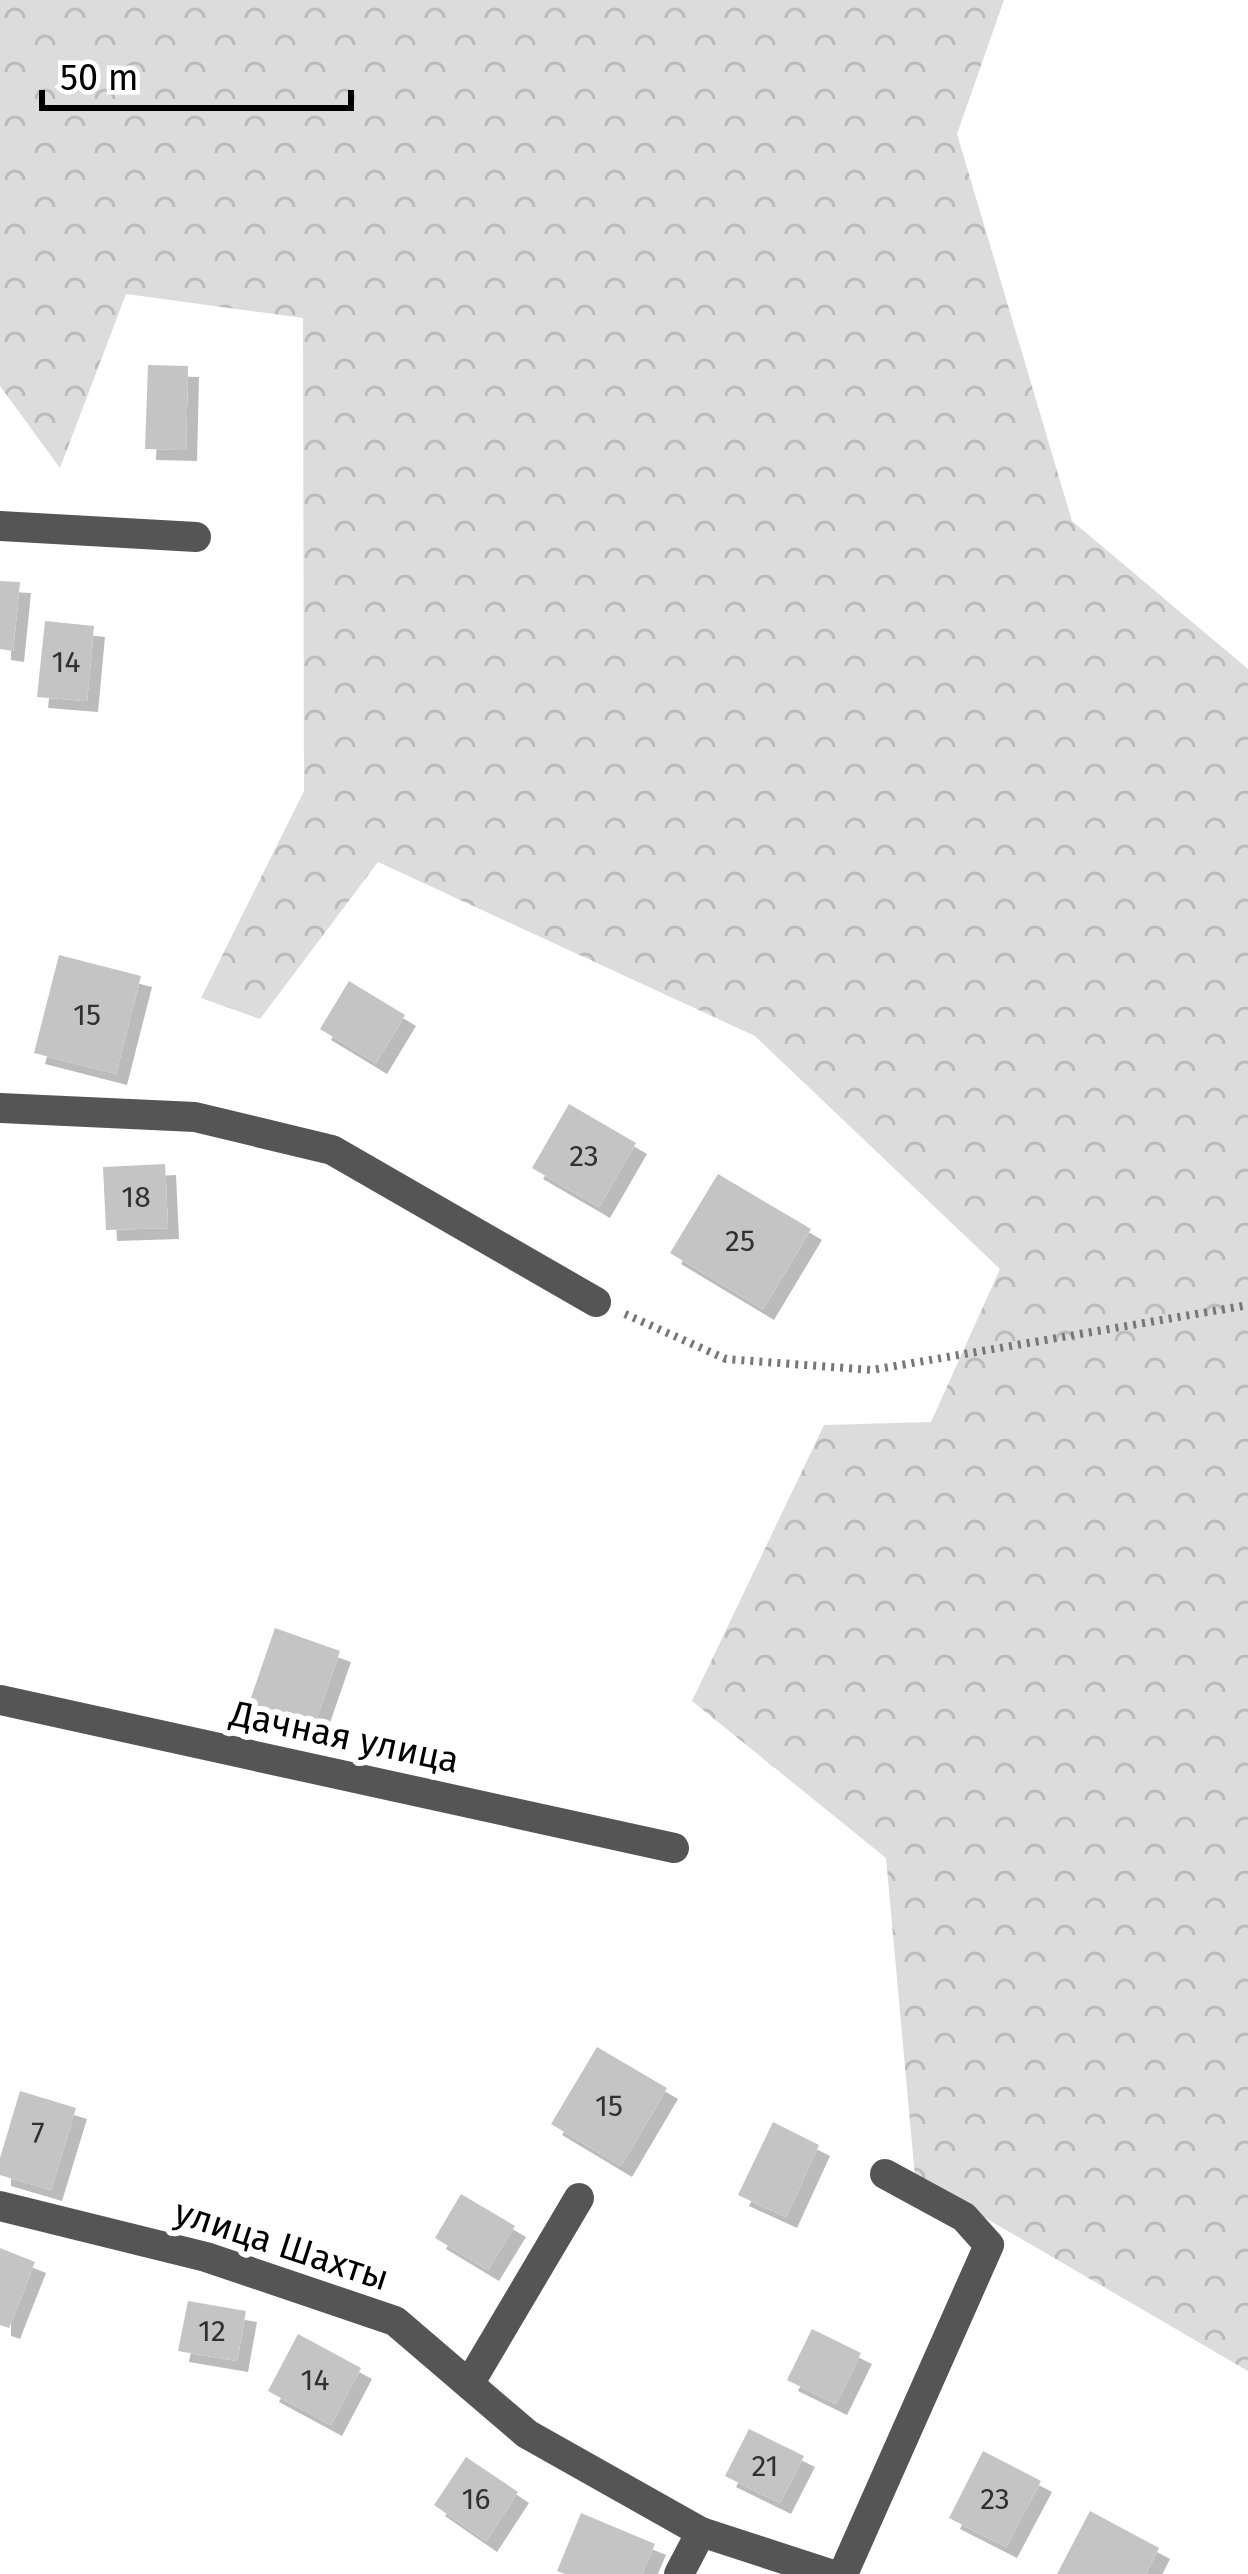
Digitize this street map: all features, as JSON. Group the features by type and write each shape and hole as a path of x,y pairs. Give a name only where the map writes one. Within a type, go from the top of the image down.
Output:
{"street":[{"path":"0,526 196,537"},
{"path":"0,1108 195,1117 332,1150 596,1302"},
{"name":"Дачная улица","path":"0,1700 674,1848"},
{"path":"843,2574 989,2245 964,2217 886,2174"},
{"path":"469,2384 579,2198"},
{"name":"улица Шахты","path":"0,2206 206,2257 395,2321 527,2434 701,2532 830,2574"},
{"path":"679,2574 701,2532"}],"path":[{"path":"596,1302 727,1359 872,1370 1248,1306"}],"green space":[{"path":"0,0 1004,0 957,134 1072,521 1248,669 1248,2371 915,2177 886,1858 692,1701 824,1425 931,1422 1000,1269 755,1036 378,862 260,1019 201,998 304,791 303,318 126,294 60,468 0,386"}],"building":[{"path":"148,365 188,366 186,450 145,449"},
{"path":"0,581 20,582 13,651 0,649"},
{"path":"45,621 94,626 87,701 37,697"},
{"path":"59,955 141,976 116,1074 34,1053"},
{"path":"349,981 405,1015 376,1063 320,1029"},
{"path":"569,1104 636,1143 599,1207 532,1168"},
{"path":"165,1164 168,1228 106,1230 103,1167"},
{"path":"718,1174 811,1229 763,1309 670,1253"},
{"path":"275,1628 340,1651 310,1738 245,1715"},
{"path":"597,2047 667,2088 621,2166 551,2124"},
{"path":"20,2091 76,2108 51,2190 0,2175 0,2158"},
{"path":"773,2122 819,2145 786,2217 738,2195"},
{"path":"461,2194 515,2226 488,2270 435,2238"},
{"path":"0,2248 35,2262 9,2328 0,2325"},
{"path":"188,2301 246,2311 237,2361 178,2351"},
{"path":"812,2329 861,2353 836,2404 787,2380"},
{"path":"298,2334 361,2368 331,2425 268,2391"},
{"path":"749,2429 804,2456 780,2503 725,2476"},
{"path":"983,2451 1041,2481 1006,2547 949,2518"},
{"path":"466,2457 518,2492 486,2541 434,2505"},
{"path":"1090,2511 1159,2548 1146,2574 1057,2574"},
{"path":"581,2513 655,2544 642,2574 557,2571"}]}
